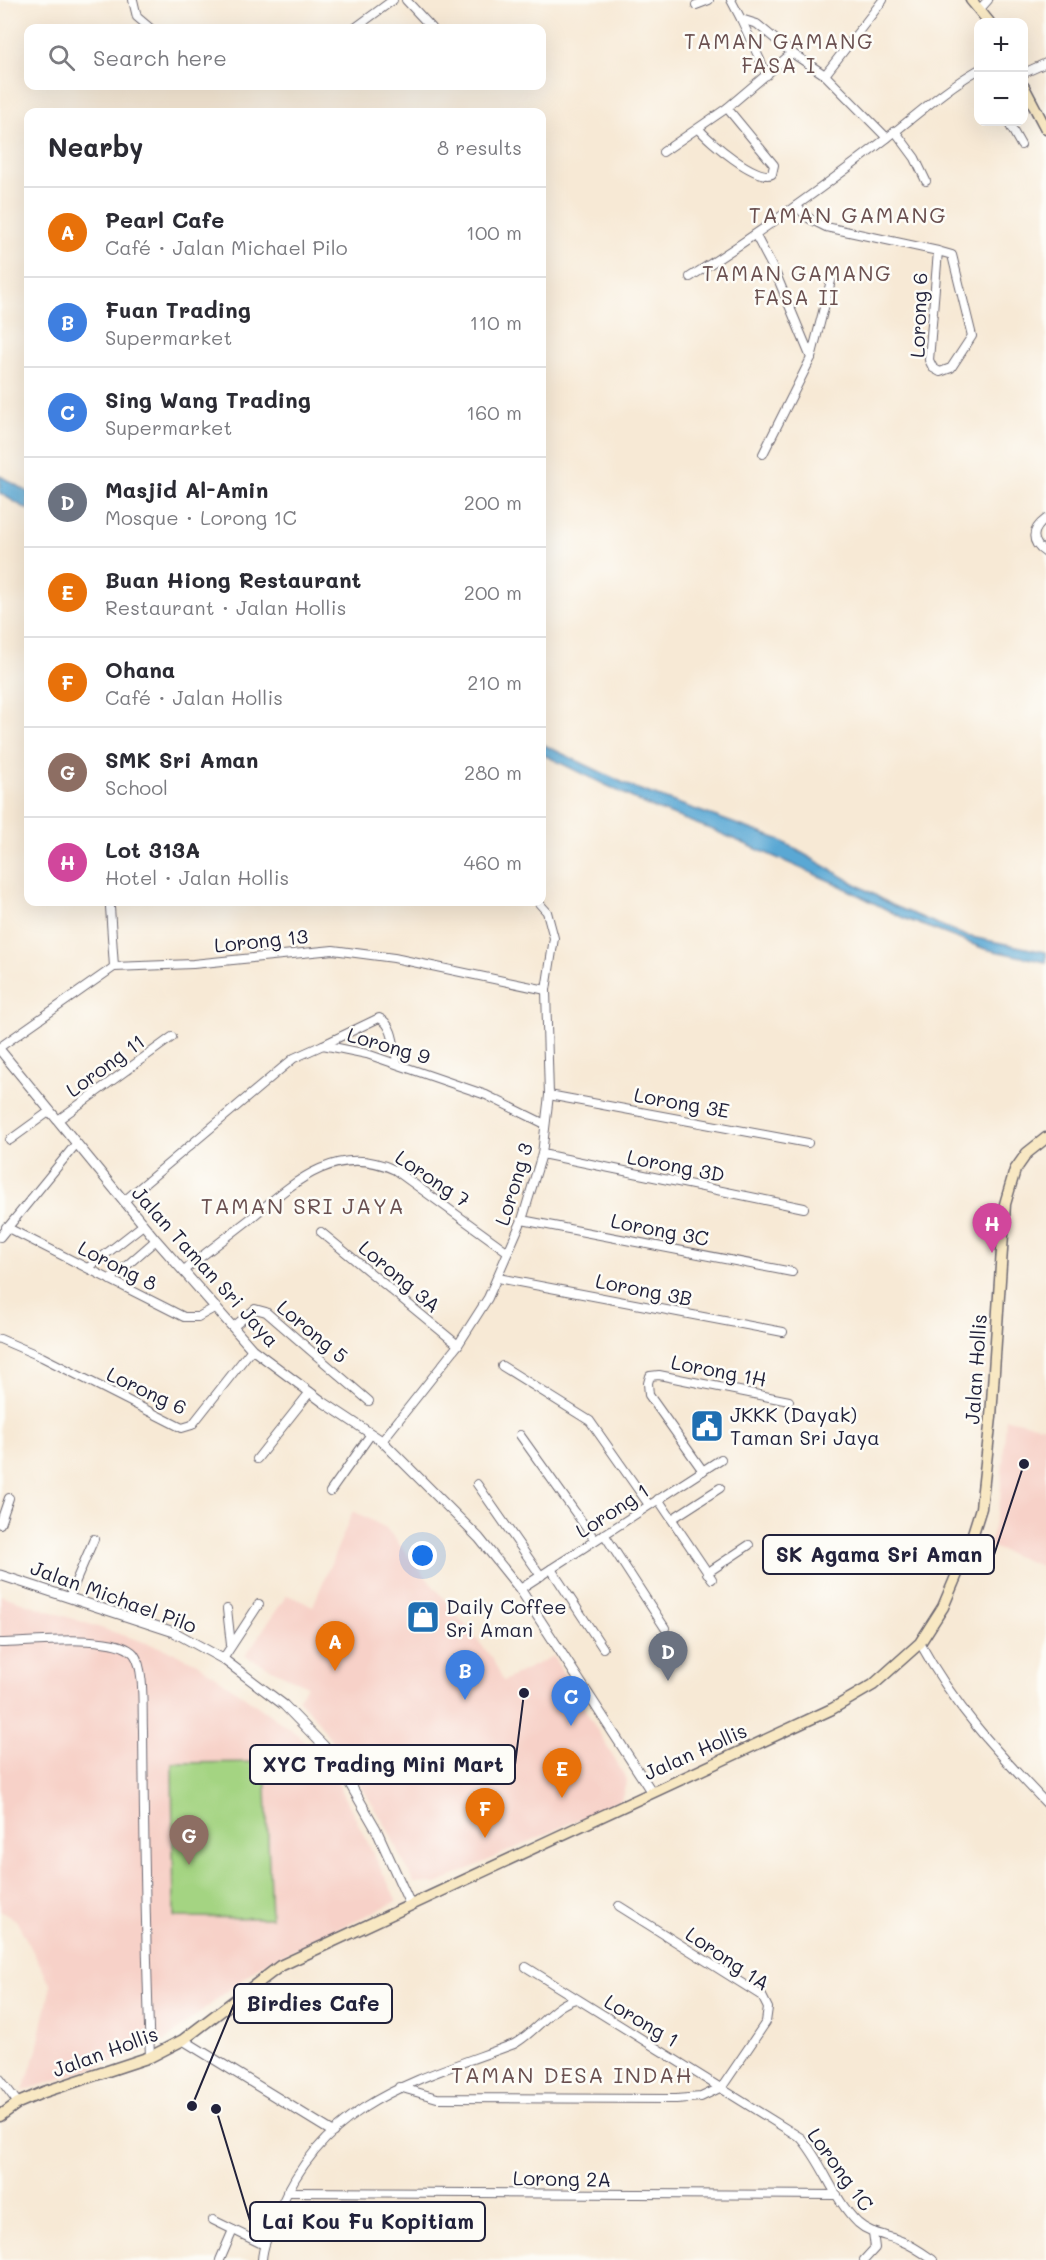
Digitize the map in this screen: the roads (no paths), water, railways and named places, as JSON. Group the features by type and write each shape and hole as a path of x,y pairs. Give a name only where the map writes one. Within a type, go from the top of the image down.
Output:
{"main road":[{"path":"971,0 986,18"},
{"path":"1028,96 1046,129"},
{"name":"Jalan Hollis","path":"0,2116 18,2103 150,2057 183,2040 280,1966 651,1791 832,1709 873,1685 920,1644 955,1582 981,1508 991,1417 1005,1204 1015,1170 1028,1153 1046,1138"}],"street":[{"path":"133,0 137,17 145,24"},
{"path":"360,24 393,0"},
{"path":"406,0 428,24"},
{"path":"696,5 709,0"},
{"path":"731,0 767,75"},
{"path":"825,75 884,0"},
{"path":"980,9 988,0"},
{"path":"741,19 763,28 792,53 825,75 887,138"},
{"path":"663,152 727,108 792,53"},
{"path":"1025,72 1046,63"},
{"path":"690,277 756,236 887,138 938,96 976,72"},
{"path":"699,129 714,145 729,155 765,177 772,174 774,165 727,108"},
{"path":"1010,126 1021,145"},
{"path":"896,131 915,158 926,181"},
{"name":"Lorong 6","path":"796,206 810,219 826,227 938,251 954,258 973,331 970,341 951,368 940,372 933,368 929,360 938,251"},
{"path":"756,236 776,274 811,358"},
{"path":"763,454 811,358 833,273"},
{"path":"1046,519 1034,531 1033,536 1036,545 1046,553"},
{"name":"Lorong 3","path":"382,1441 458,1345 498,1278 522,1220 542,1155 549,1095 546,990 554,939 552,924 541,906"},
{"path":"0,1048 114,968 110,907"},
{"name":"Lorong 13","path":"114,968 193,964 333,950 394,958 546,990"},
{"path":"324,1045 379,1018 390,1029 397,1062"},
{"name":"Lorong 11","path":"58,1120 172,1037"},
{"name":"Lorong 9","path":"124,1201 294,1058 324,1045 397,1062 486,1095 545,1124"},
{"name":"Jalan Taman Sri Jaya","path":"0,1048 143,1225 252,1349 382,1441 452,1508 520,1589 651,1791"},
{"name":"Lorong 3E","path":"549,1095 808,1143"},
{"path":"10,1140 50,1110"},
{"path":"0,1237 76,1144"},
{"name":"Lorong 3D","path":"542,1155 804,1208"},
{"name":"Lorong 7","path":"184,1270 292,1184 330,1165 360,1160 379,1162 395,1170 508,1252"},
{"name":"Lorong 3C","path":"522,1220 792,1272"},
{"path":"87,1268 143,1225"},
{"name":"Lorong 8","path":"6,1227 184,1317 198,1317 216,1307"},
{"name":"Lorong 3A","path":"321,1232 458,1345"},
{"path":"110,1280 156,1240"},
{"name":"Lorong 3B","path":"498,1278 783,1332"},
{"name":"Lorong 5","path":"233,1327 255,1309 266,1312 369,1401"},
{"name":"Lorong 6","path":"0,1339 42,1357 182,1428 192,1425 252,1349"},
{"path":"502,1366 590,1421 649,1505"},
{"name":"Lorong 1H","path":"703,1471 649,1395 650,1376 659,1375 789,1401"},
{"path":"257,1459 310,1392"},
{"path":"330,1492 371,1434"},
{"path":"520,1435 595,1540"},
{"name":"Lorong 1","path":"520,1589 721,1459"},
{"path":"477,1484 541,1576"},
{"path":"672,1519 720,1488"},
{"path":"0,1524 9,1498"},
{"path":"658,1499 709,1576 749,1545"},
{"path":"604,1534 665,1628"},
{"path":"69,1597 94,1539"},
{"path":"551,1569 603,1648"},
{"name":"Jalan Michael Pilo","path":"0,1575 174,1632 223,1659 299,1718 324,1746 376,1829 410,1904"},
{"path":"223,1659 259,1604"},
{"path":"227,1609 230,1647"},
{"path":"0,1643 99,1641 125,1647 133,1653 138,1663 142,1707 143,1853 150,2057"},
{"path":"920,1644 937,1675 966,1717 1046,1803"},
{"name":"Lorong 1A","path":"619,1906 762,1996 766,2001 768,2008 766,2022 722,2087"},
{"name":"Lorong 1","path":"526,1967 722,2087"},
{"name":"Lorong 1","path":"262,2260 264,2245 300,2168 333,2132 374,2100 399,2087 526,2038 566,2002 576,1999"},
{"path":"183,2040 333,2132"},
{"path":"0,2079 18,2103"},
{"path":"399,2087 437,2098 676,2099 701,2097 722,2087"},
{"name":"Lorong 1C","path":"722,2087 801,2138 822,2167 837,2195 859,2224 873,2232"},
{"name":"Lorong 2A","path":"287,2192 837,2195"},
{"path":"213,2220 264,2245"},
{"path":"220,2260 233,2230"},
{"path":"864,2260 875,2248 873,2232 903,2241 933,2260"}],"water":[{"path":"0,476 24,490 24,508 0,493"},
{"path":"546,746 632,787 778,839 892,905 966,936 1046,952 1046,962 985,949 901,917 837,884 713,830 651,807 546,756"}],"place":[{"name":"Lot 313A","path":"992,1253"},
{"name":"JKKK (Dayak) Taman Sri Jaya","path":"707,1426"},
{"name":"SK Agama Sri Aman","path":"1024,1464"},
{"name":"Daily Coffee Sri Aman","path":"423,1617"},
{"name":"Pearl Cafe","path":"335,1671"},
{"name":"Masjid Al-Amin","path":"668,1681"},
{"name":"XYC Trading Mini Mart","path":"524,1693"},
{"name":"Fuan Trading","path":"465,1700"},
{"name":"Sing Wang Trading","path":"571,1726"},
{"name":"Buan Hiong Restaurant","path":"562,1798"},
{"name":"Ohana","path":"485,1838"},
{"name":"SMK Sri Aman","path":"189,1865"},
{"name":"Birdies Cafe","path":"192,2106"},
{"name":"Lai Kou Fu Kopitiam","path":"216,2109"}],"district":[{"name":"TAMAN GAMANG FASA I","path":"779,52"},
{"name":"TAMAN GAMANG","path":"848,214"},
{"name":"TAMAN GAMANG FASA II","path":"797,284"},
{"name":"TAMAN SRI JAYA","path":"303,1205"},
{"name":"TAMAN DESA INDAH","path":"572,2074"}]}
